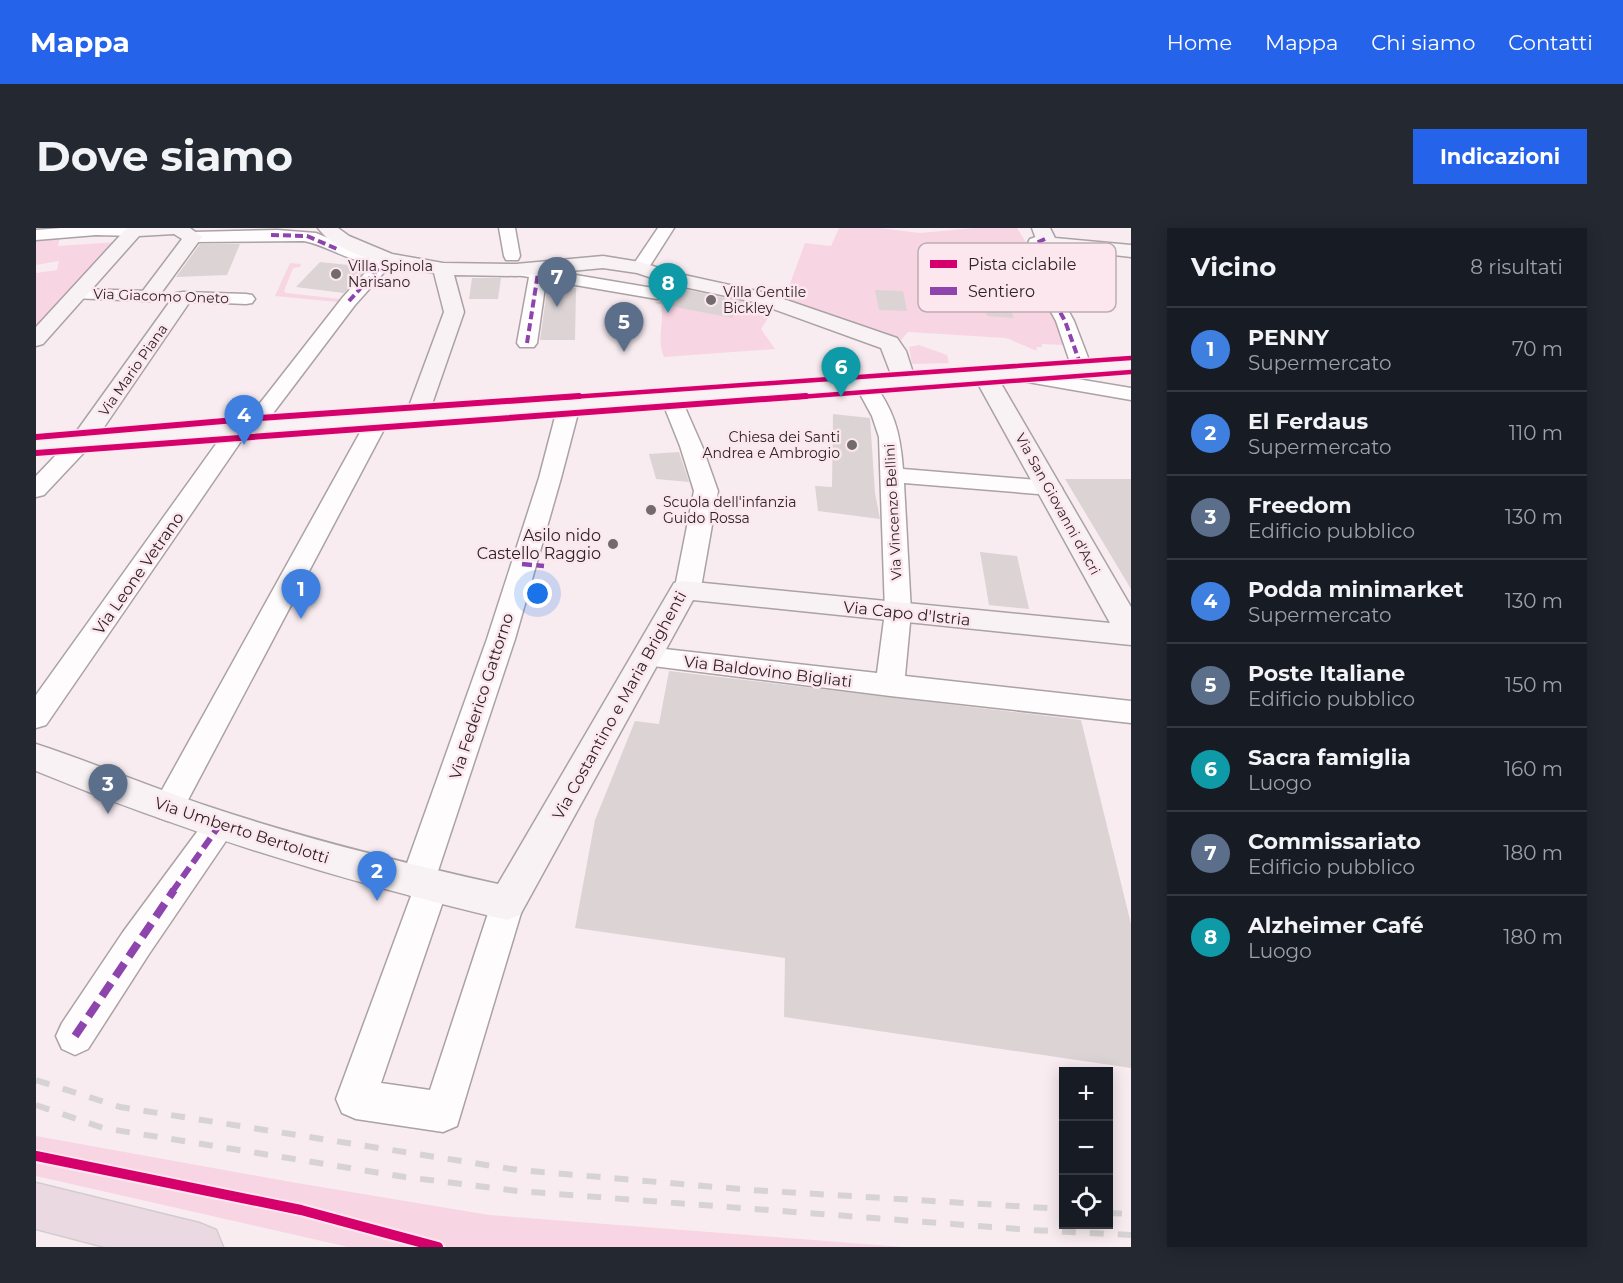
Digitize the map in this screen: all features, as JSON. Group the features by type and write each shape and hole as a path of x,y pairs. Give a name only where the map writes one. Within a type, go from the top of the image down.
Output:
{"highway":[{"path":"36,1206 199,1247"}],"street":[{"path":"327,228 343,240 387,260"},
{"path":"507,228 514,263"},
{"path":"640,268 666,228"},
{"path":"36,235 129,230 307,236 359,259 387,260 443,269 514,263 603,262 640,268 663,286"},
{"path":"36,340 129,230"},
{"path":"149,296 184,231"},
{"path":"1116,250 1131,251"},
{"name":"Via Leone Vetrano","path":"36,717 248,428 264,411 349,301 387,260"},
{"path":"514,263 538,273 759,297 890,343 896,349 900,371 905,380"},
{"path":"417,415 454,312 443,269"},
{"path":"527,342 538,273"},
{"name":"Via Giacomo Oneto","path":"77,294 246,299"},
{"name":"Via Mario Piana","path":"82,441 183,297"},
{"path":"1060,312 1082,368"},
{"path":"36,445 670,396 1131,364"},
{"path":"998,375 1131,394"},
{"name":"Via San Giovanni d'Acri","path":"998,375 1050,489 1131,634"},
{"name":"Via Vincenzo Bellini","path":"864,383 883,416 890,437 898,612"},
{"name":"Via Costantino e Maria Brighenti","path":"507,903 688,582 706,491 691,446 670,396"},
{"name":"Via Federico Gattorno","path":"507,903 443,1112 356,1099 501,639 533,565 550,478 566,417 566,404"},
{"path":"168,808 379,418"},
{"path":"36,490 82,441"},
{"path":"891,476 1050,489"},
{"name":"Via Capo d'Istria","path":"684,590 1131,634"},
{"path":"890,686 898,612"},
{"name":"Via Baldovino Bigliati","path":"647,657 1131,712"},
{"name":"Via Umberto Bertolotti","path":"36,757 104,785 219,826 424,885 507,903"},
{"path":"75,1036 136,943 219,826"}],"shaded area":[{"path":"839,228 879,228 920,233 975,228 1017,228 1026,243 918,243 918,312 1053,312 1065,345 1042,344 1042,347 1036,347 1037,351 1006,338 908,332 901,340 784,300 805,243 831,246"},
{"path":"60,235 58,246 116,242 42,326 36,325 36,273 57,270 59,261 36,265 36,237"},
{"path":"290,263 301,264 300,267 293,268 284,291 286,293 340,299 338,302 275,296"},
{"path":"748,299 775,307 761,329 775,349 664,357 661,344 661,303 732,318"},
{"path":"919,345 947,355 949,363 912,364 909,347"},
{"path":"36,1136 489,1215 903,1247 348,1247 36,1176"}],"building":[{"path":"200,244 240,244 227,275 176,277"},
{"name":"Villa Spinola Narisano","path":"320,262 367,267 344,293 296,287"},
{"path":"472,278 501,278 498,299 469,299"},
{"path":"548,283 576,288 575,340 540,340"},
{"name":"Villa Gentile Bickley","path":"674,287 745,302 732,318 655,303 665,299"},
{"path":"875,290 903,291 907,311 879,310"},
{"path":"986,312 1012,312 1014,318 987,316"},
{"name":"Chiesa dei Santi Andrea e Ambrogio","path":"833,414 870,418 875,493 880,519 818,511 815,486 832,487"},
{"path":"679,452 689,482 656,479 649,454"},
{"path":"1065,479 1131,479 1131,589"},
{"path":"980,552 1017,556 1029,609 989,605"},
{"path":"669,671 1081,720 1131,924 1131,1068 784,1017 785,958 575,928 595,820 635,721 659,724"}],"railway":[{"path":"36,1080 120,1107 518,1170 751,1190 1059,1209"},
{"path":"36,1105 103,1128 405,1177 518,1191 1031,1230 1131,1235"},
{"path":"1113,1213 1131,1214"}],"marked path":[{"path":"271,235 307,236 337,249"},
{"path":"1036,243 1045,239"},
{"path":"349,301 387,259"},
{"path":"527,343 538,273"},
{"path":"1060,312 1081,366"},
{"path":"522,564 544,566"},
{"path":"75,1036 136,943 219,826"}],"cycle path":[{"path":"36,437 260,418 1131,358"},
{"path":"36,453 1131,372"},
{"path":"36,1156 301,1210 438,1247"}],"place":[{"name":"Villa Spinola Narisano","path":"336,274"},
{"name":"Villa Gentile Bickley","path":"711,300"},
{"name":"Commissariato","path":"557,307"},
{"name":"Alzheimer Café","path":"668,313"},
{"name":"Poste Italiane","path":"624,352"},
{"name":"Sacra famiglia","path":"841,397"},
{"name":"Podda minimarket","path":"244,445"},
{"name":"Chiesa dei Santi Andrea e Ambrogio","path":"852,445"},
{"name":"Scuola dell'infanzia Guido Rossa","path":"651,510"},
{"name":"Asilo nido Castello Raggio","path":"613,544"},
{"name":"PENNY","path":"301,619"},
{"name":"Freedom","path":"108,814"},
{"name":"El Ferdaus","path":"377,901"}]}
